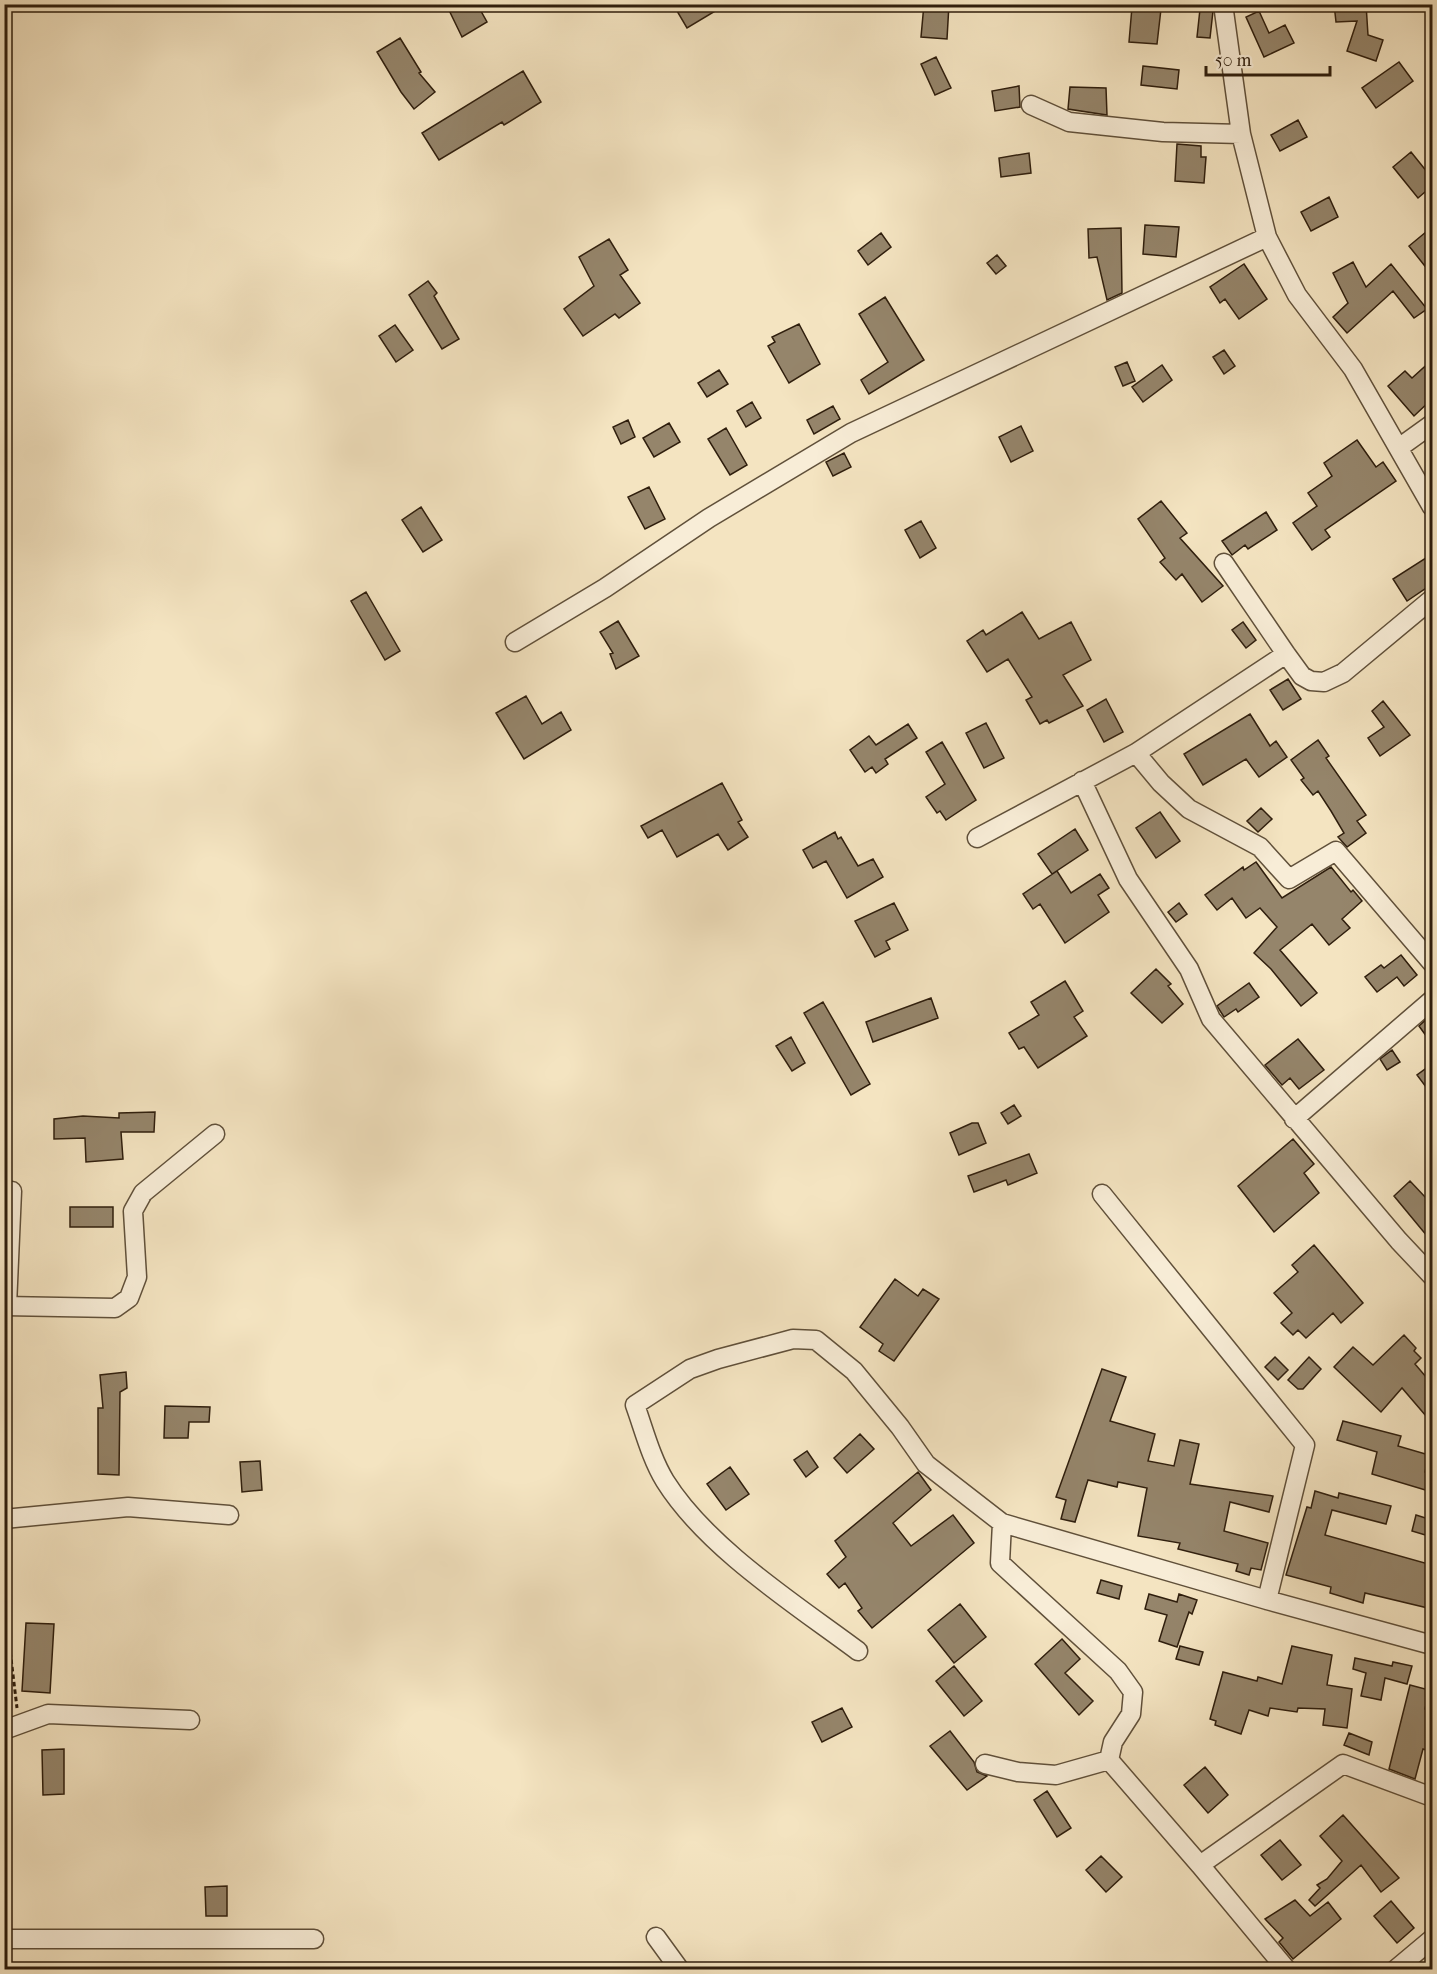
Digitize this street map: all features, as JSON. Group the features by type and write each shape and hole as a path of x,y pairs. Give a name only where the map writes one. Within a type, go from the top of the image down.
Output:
{"street":[{"path":"1223,4 1241,134 1267,237 1297,295 1353,369 1400,447 1432,507"},
{"path":"1031,105 1069,122 1163,132 1241,134"},
{"path":"515,642 605,588 709,518 850,433 1267,237"},
{"path":"1400,447 1432,424"},
{"path":"1224,562 1302,676 1311,681 1324,682 1343,673 1432,599"},
{"path":"977,838 1136,753 1286,654"},
{"path":"1136,753 1161,783 1189,809 1260,848 1289,879 1336,851 1432,963"},
{"path":"1082,782 1128,879 1189,969 1211,1019 1399,1242 1432,1276"},
{"path":"1294,1119 1432,1000"},
{"path":"12,1191 6,1306 115,1308 129,1298 137,1277 133,1212 143,1192 215,1134"},
{"path":"1102,1194 1305,1444 1267,1600"},
{"path":"858,1651 730,1554 686,1508 666,1483 655,1462 635,1405 699,1365 794,1339 816,1340 854,1371 900,1427 926,1464 1002,1523 1432,1645"},
{"path":"4,1519 128,1507 229,1515"},
{"path":"1002,1523 1000,1563 1118,1671 1133,1692 1131,1714 1113,1742 1109,1760"},
{"path":"12,1728 48,1713 190,1720"},
{"path":"985,1764 1018,1772 1056,1775 1109,1760"},
{"path":"1109,1760 1287,1970"},
{"path":"1200,1865 1343,1764 1432,1797"},
{"path":"656,1937 680,1970"},
{"path":"4,1939 314,1939"},
{"path":"1395,1970 1432,1939"}],"path":[{"path":"4,1600 12,1728"}],"building":[{"path":"446,4 477,4 487,22 462,37"},
{"path":"688,4 727,4 687,28 677,11"},
{"path":"924,4 949,4 947,39 921,37"},
{"path":"1334,4 1366,4 1368,35 1383,40 1376,61 1347,51 1357,21 1336,22"},
{"path":"1132,7 1161,9 1157,44 1129,42"},
{"path":"1200,9 1213,11 1210,38 1197,37"},
{"path":"1259,11 1269,33 1285,25 1294,43 1264,57 1246,17"},
{"path":"400,38 421,72 419,73 435,92 414,109 377,52"},
{"path":"936,57 951,88 935,95 921,64"},
{"path":"1399,62 1413,81 1376,108 1362,88"},
{"path":"1143,66 1179,70 1177,89 1141,85"},
{"path":"523,71 541,102 504,125 502,122 439,160 422,133"},
{"path":"1019,86 1020,107 995,111 992,91"},
{"path":"1070,87 1106,88 1107,115 1068,109"},
{"path":"1298,120 1307,137 1280,151 1271,135"},
{"path":"1177,144 1201,146 1201,157 1206,157 1204,183 1175,181"},
{"path":"1411,152 1432,178 1432,186 1418,198 1393,167"},
{"path":"1029,153 1031,173 1001,177 999,158"},
{"path":"1329,197 1338,217 1311,231 1301,212"},
{"path":"1145,225 1179,227 1176,257 1143,254"},
{"path":"1432,227 1432,275 1409,246"},
{"path":"1121,228 1122,293 1107,300 1097,257 1089,258 1088,229"},
{"path":"881,233 891,247 868,265 858,251"},
{"path":"609,239 628,270 620,275 640,303 619,318 615,314 583,336 564,309 594,286 579,257"},
{"path":"997,255 1006,266 996,274 987,263"},
{"path":"1353,262 1366,287 1391,264 1427,309 1414,318 1393,291 1347,333 1333,317 1348,303 1333,273"},
{"path":"1244,264 1267,299 1239,319 1225,299 1220,303 1210,287"},
{"path":"428,281 437,293 434,296 459,339 442,349 409,295"},
{"path":"885,297 924,360 869,394 861,380 888,362 859,314"},
{"path":"799,324 820,364 789,383 768,346 775,342 772,337"},
{"path":"395,325 413,350 396,362 379,336"},
{"path":"1224,350 1235,366 1224,374 1213,357"},
{"path":"1432,360 1432,399 1414,416 1388,386 1405,371 1412,378"},
{"path":"1127,362 1135,381 1123,386 1115,367"},
{"path":"1162,365 1172,380 1143,402 1132,387"},
{"path":"719,370 728,384 707,397 698,383"},
{"path":"752,402 761,418 746,427 737,411"},
{"path":"833,406 840,419 814,434 807,420"},
{"path":"628,420 635,437 621,444 613,427"},
{"path":"669,423 680,442 654,457 643,438"},
{"path":"1021,426 1033,451 1011,462 999,437"},
{"path":"726,428 747,465 730,475 708,439"},
{"path":"1357,440 1376,467 1383,462 1396,481 1325,530 1330,537 1312,550 1293,523 1317,506 1308,493 1332,476 1324,463"},
{"path":"844,453 851,467 833,476 826,462"},
{"path":"649,487 665,519 645,529 628,497"},
{"path":"1161,501 1187,533 1180,538 1223,586 1202,602 1182,574 1176,580 1160,562 1165,558 1138,519"},
{"path":"421,507 442,540 423,552 402,520"},
{"path":"1266,512 1277,530 1248,549 1245,545 1232,555 1222,541"},
{"path":"921,521 936,548 920,558 905,530"},
{"path":"1432,554 1432,584 1407,601 1393,579"},
{"path":"366,592 400,651 385,660 351,601"},
{"path":"1022,612 1039,639 1071,622 1091,660 1063,675 1083,706 1049,723 1047,720 1040,724 1026,700 1032,697 1008,659 987,672 967,641 983,630 986,635"},
{"path":"618,621 639,656 616,669 610,654 613,653 600,632"},
{"path":"1243,622 1256,640 1246,648 1232,630"},
{"path":"1288,679 1301,699 1283,710 1270,690"},
{"path":"526,696 542,724 561,712 571,730 524,759 496,713"},
{"path":"1106,699 1123,732 1104,742 1087,710"},
{"path":"1383,701 1410,735 1380,756 1368,738 1384,727 1372,711"},
{"path":"1250,714 1270,746 1276,741 1287,757 1259,777 1246,759 1203,785 1184,754"},
{"path":"986,723 1004,758 984,768 966,733"},
{"path":"908,724 917,738 885,759 888,764 876,773 872,767 865,772 850,750 869,736 876,745"},
{"path":"1318,740 1329,756 1326,758 1366,815 1357,821 1366,833 1347,847 1338,837 1344,833 1331,811 1318,791 1313,795 1301,780 1304,778 1291,760"},
{"path":"942,742 976,800 946,820 940,811 937,813 926,797 945,784 926,752"},
{"path":"722,783 742,820 738,822 748,837 728,850 718,834 677,857 662,830 648,838 641,826"},
{"path":"1261,808 1272,819 1258,832 1247,821"},
{"path":"1160,812 1180,841 1156,858 1136,828"},
{"path":"1075,829 1088,850 1052,874 1038,854"},
{"path":"835,832 838,839 841,837 858,866 873,859 883,877 847,898 826,861 813,868 803,850"},
{"path":"1256,862 1282,898 1331,867 1351,892 1353,890 1362,901 1342,919 1350,928 1329,945 1312,924 1280,950 1317,993 1301,1006 1271,969 1254,953 1277,927 1260,908 1246,918 1232,898 1217,910 1205,895 1243,867 1244,870"},
{"path":"1057,871 1071,893 1100,874 1109,888 1098,895 1109,912 1065,943 1040,904 1033,909 1023,894"},
{"path":"894,903 908,930 886,941 890,949 875,957 855,921"},
{"path":"1179,903 1187,914 1176,922 1168,912"},
{"path":"1401,955 1417,975 1404,986 1397,977 1377,992 1365,977 1381,965 1384,968"},
{"path":"1156,969 1171,984 1168,986 1183,1004 1162,1023 1131,993"},
{"path":"1065,981 1083,1011 1074,1017 1087,1036 1038,1068 1024,1047 1019,1049 1009,1033 1039,1015 1031,1002"},
{"path":"1249,983 1259,997 1238,1012 1236,1009 1224,1017 1217,1006"},
{"path":"931,998 938,1018 873,1042 866,1022"},
{"path":"823,1002 870,1084 851,1095 804,1013"},
{"path":"1432,1014 1432,1044 1419,1026"},
{"path":"791,1037 805,1063 792,1071 776,1046"},
{"path":"1298,1039 1324,1070 1299,1089 1290,1078 1282,1085 1265,1065"},
{"path":"1392,1050 1400,1062 1387,1070 1380,1059"},
{"path":"1432,1064 1432,1095 1417,1075"},
{"path":"1014,1105 1021,1116 1008,1124 1001,1113"},
{"path":"155,1112 154,1132 121,1132 123,1159 86,1162 85,1138 54,1139 54,1119 83,1116 119,1118 119,1113"},
{"path":"972,1123 978,1123 986,1143 959,1155 950,1133"},
{"path":"1293,1139 1314,1164 1304,1173 1319,1193 1274,1232 1238,1186"},
{"path":"1029,1154 1037,1173 1008,1185 1006,1180 974,1192 968,1176"},
{"path":"1410,1181 1426,1198 1432,1192 1432,1242 1394,1196"},
{"path":"70,1207 113,1207 113,1227 70,1227"},
{"path":"1314,1245 1363,1303 1341,1323 1333,1313 1306,1338 1298,1330 1293,1335 1281,1323 1292,1313 1274,1293 1298,1272 1292,1265"},
{"path":"895,1279 918,1296 923,1289 939,1299 894,1361 879,1351 883,1344 860,1327"},
{"path":"1404,1335 1416,1348 1414,1351 1421,1358 1415,1364 1432,1384 1432,1423 1402,1388 1381,1412 1334,1367 1353,1347 1373,1365"},
{"path":"1275,1357 1288,1370 1278,1380 1265,1367"},
{"path":"1309,1357 1321,1369 1303,1389 1298,1389 1288,1380"},
{"path":"1102,1369 1126,1377 1110,1421 1155,1434 1148,1461 1174,1466 1180,1440 1199,1444 1190,1484 1273,1496 1269,1512 1230,1502 1224,1531 1268,1543 1261,1570 1251,1568 1249,1575 1236,1571 1238,1564 1178,1549 1180,1543 1138,1536 1147,1488 1118,1482 1117,1487 1088,1480 1075,1522 1061,1519 1066,1500 1056,1497"},
{"path":"126,1372 127,1388 120,1392 119,1475 98,1474 98,1408 103,1408 100,1375"},
{"path":"165,1406 210,1407 209,1422 189,1422 188,1438 164,1438"},
{"path":"1343,1421 1401,1436 1398,1446 1429,1455 1425,1472 1432,1474 1432,1492 1372,1474 1377,1452 1337,1440"},
{"path":"860,1434 874,1449 847,1473 834,1458"},
{"path":"807,1451 818,1467 806,1477 794,1460"},
{"path":"260,1461 262,1490 242,1492 240,1462"},
{"path":"730,1467 749,1494 726,1510 707,1484"},
{"path":"918,1472 931,1490 893,1523 911,1546 953,1515 974,1543 872,1628 858,1611 862,1608 845,1583 839,1588 827,1574 846,1557 835,1541"},
{"path":"1315,1491 1338,1498 1339,1493 1391,1506 1386,1524 1332,1510 1325,1535 1432,1565 1432,1609 1365,1593 1363,1603 1330,1593 1331,1587 1286,1575 1307,1507 1311,1508"},
{"path":"1416,1515 1432,1520 1432,1537 1412,1531"},
{"path":"1101,1580 1122,1586 1119,1599 1097,1593"},
{"path":"1149,1594 1177,1602 1179,1594 1197,1600 1192,1614 1189,1612 1177,1647 1159,1641 1167,1615 1145,1609"},
{"path":"960,1604 986,1637 954,1663 928,1630"},
{"path":"26,1623 54,1624 50,1693 22,1691"},
{"path":"1062,1639 1080,1659 1065,1673 1093,1701 1079,1715 1035,1664"},
{"path":"1180,1646 1203,1652 1199,1665 1176,1659"},
{"path":"1292,1646 1332,1655 1327,1685 1352,1689 1347,1728 1323,1725 1325,1709 1298,1708 1297,1712 1270,1708 1268,1716 1249,1710 1241,1734 1215,1725 1216,1721 1210,1719 1223,1672 1257,1681 1258,1677 1282,1684"},
{"path":"1355,1658 1392,1666 1393,1662 1412,1666 1407,1684 1385,1678 1381,1700 1361,1696 1366,1673 1353,1669"},
{"path":"954,1666 982,1701 964,1716 936,1681"},
{"path":"1410,1685 1429,1690 1425,1709 1432,1711 1432,1752 1423,1749 1415,1779 1389,1769"},
{"path":"842,1708 852,1727 822,1742 812,1722"},
{"path":"950,1731 974,1762 977,1772 987,1776 967,1790 930,1746"},
{"path":"1349,1733 1372,1742 1369,1755 1344,1745"},
{"path":"64,1749 64,1794 43,1795 42,1750"},
{"path":"1205,1767 1228,1795 1208,1813 1184,1785"},
{"path":"1047,1791 1071,1828 1057,1837 1034,1800"},
{"path":"1343,1815 1399,1878 1381,1892 1361,1865 1315,1906 1309,1900 1320,1888 1317,1885 1327,1879 1342,1861 1320,1836"},
{"path":"1280,1840 1301,1865 1282,1880 1261,1855"},
{"path":"1101,1856 1122,1877 1106,1892 1086,1870"},
{"path":"227,1886 227,1916 206,1916 205,1887"},
{"path":"1295,1900 1310,1916 1328,1902 1341,1919 1293,1959 1279,1942 1283,1938 1265,1919"},
{"path":"1391,1901 1414,1928 1397,1943 1374,1916"}]}
